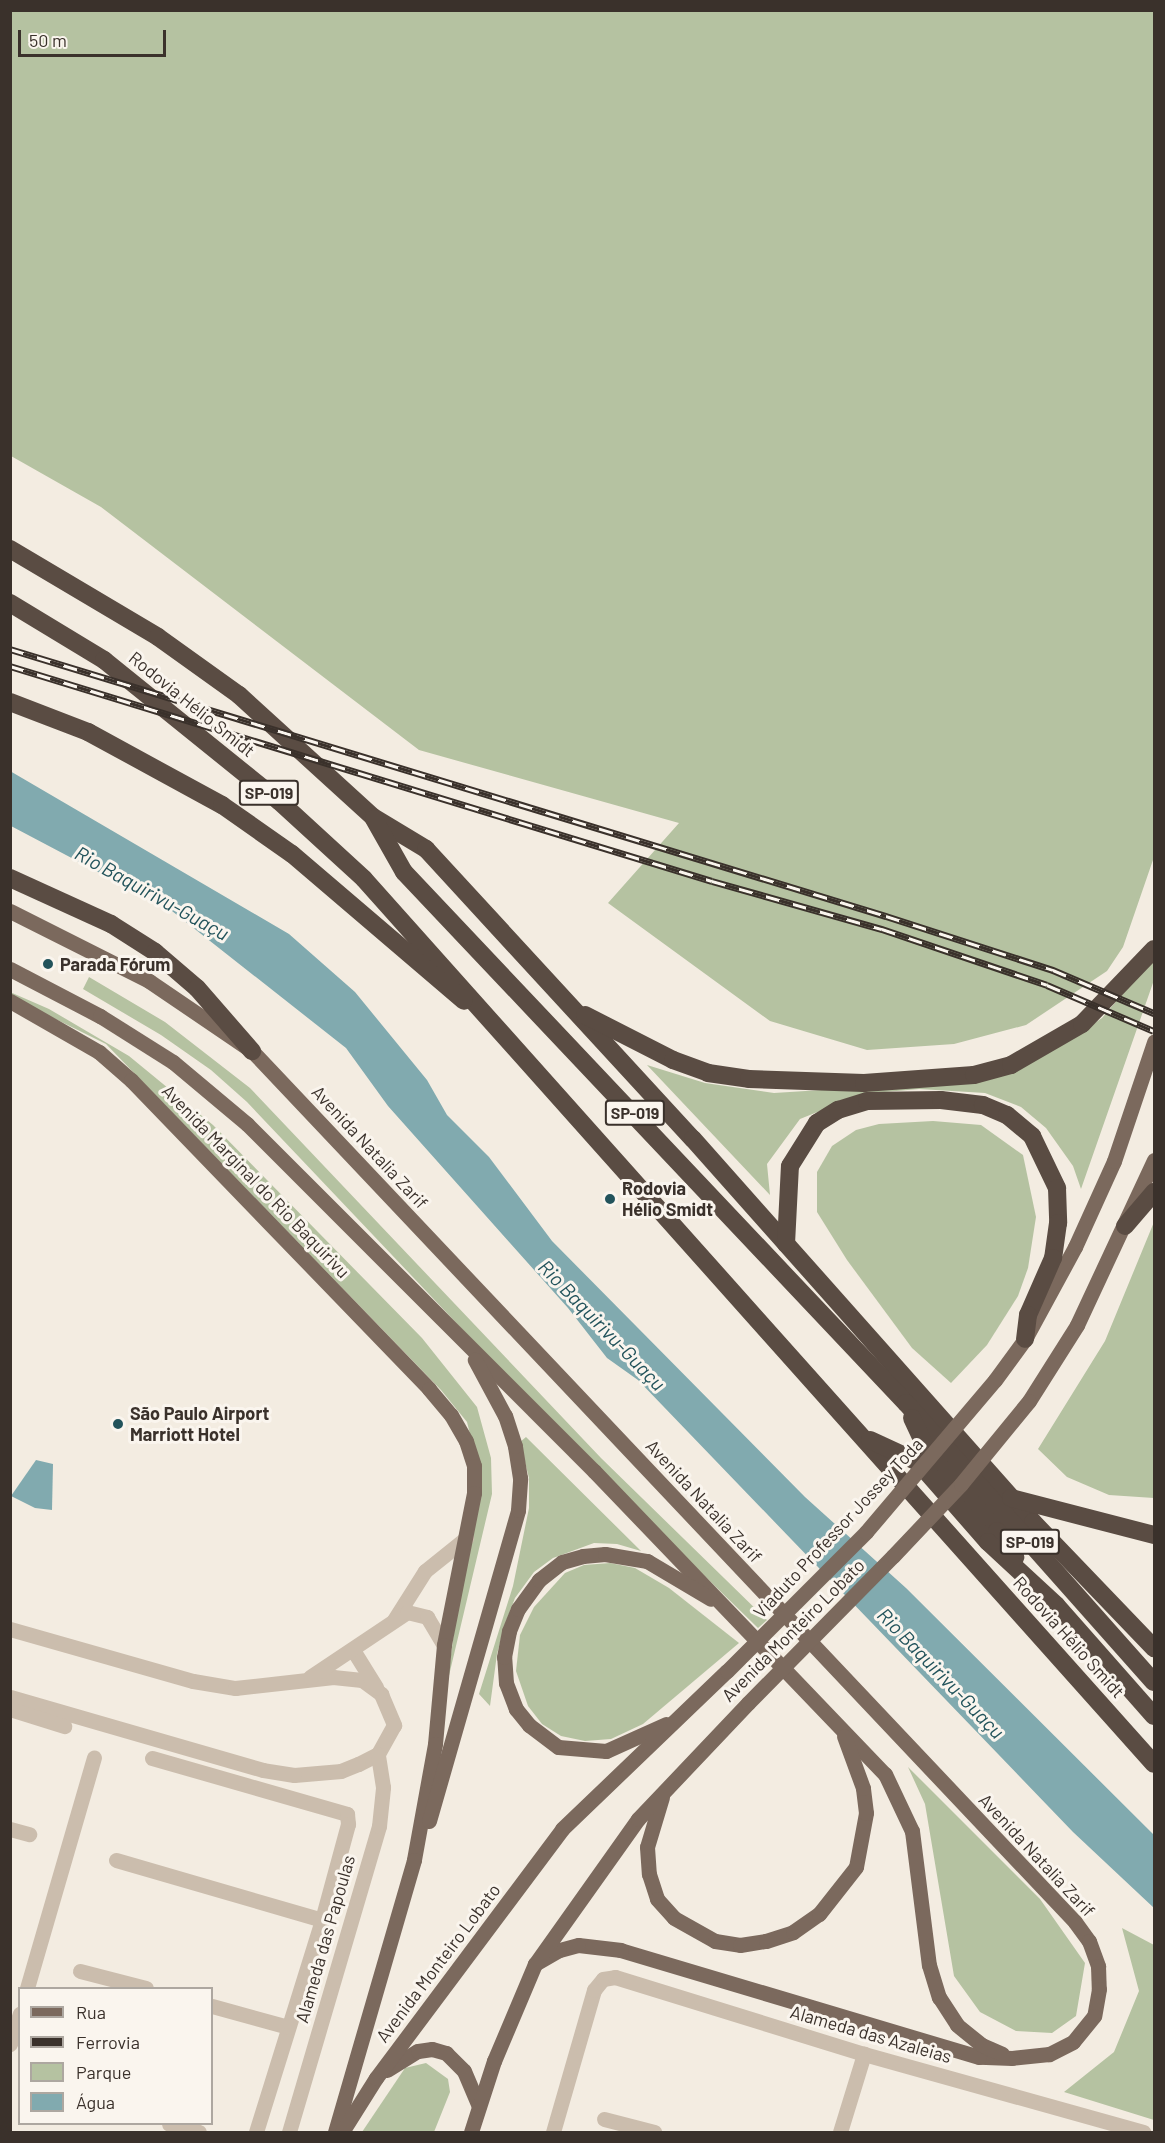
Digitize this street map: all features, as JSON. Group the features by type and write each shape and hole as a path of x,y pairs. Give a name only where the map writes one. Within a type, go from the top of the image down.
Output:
{"highway":[{"name":"Rodovia Hélio Smidt","path":"10,549 158,637 239,695 373,818 426,849 574,1009 1011,1497 1155,1648"},
{"name":"Rodovia Hélio Smidt","path":"10,603 104,660 279,801 364,879 1155,1764"},
{"path":"10,702 88,732 222,805 292,854 430,975 492,1023"},
{"name":"Rodovia Hélio Smidt","path":"373,818 404,872 906,1403 1155,1682"},
{"path":"10,878 111,924 155,952 197,988 252,1051"},
{"path":"574,1009 672,1060 708,1073 749,1079 864,1083 974,1075 1011,1065 1082,1024 1155,949"},
{"path":"786,1244 790,1166 817,1123 838,1110 867,1101 941,1100 991,1108 1007,1115 1032,1136 1058,1188 1058,1223 1053,1258 1028,1315 1024,1340"},
{"path":"1125,1226 1155,1191"},
{"path":"906,1403 928,1453 998,1531 1028,1576"},
{"path":"863,1437 918,1462 988,1542 1028,1576 1056,1605 1155,1716"},
{"path":"1011,1497 1155,1534"}],"main road":[{"name":"Avenida Natalia Zarif","path":"10,911 149,981 252,1051 1075,1922 1089,1941 1098,1966 1094,2016 1073,2042 1049,2054 1012,2058 982,2045 957,2025 939,1997 929,1965 912,1831 885,1774 730,1610 453,1328 209,1090 139,1040 10,969"},
{"name":"Avenida Marginal do Rio Baquirivu","path":"10,1001 99,1052 131,1080 451,1415 466,1441 474,1466 466,1538 444,1645 435,1744 414,1860"},
{"path":"1024,1340 1075,1247 1114,1161 1155,1042"},
{"name":"Avenida Monteiro Lobato","path":"471,2133 511,2016 536,1964 638,1819 665,1787 893,1557 961,1484 1029,1401 1077,1325 1155,1160"},
{"path":"334,2133 414,1860 424,1840 510,1543 520,1478 505,1416 490,1383 453,1328"},
{"name":"Viaduto Professor Jossey Toda","path":"727,1671 866,1532 995,1380 1024,1340"},
{"path":"682,1716 606,1751 558,1747 541,1736 516,1709 506,1683 504,1657 518,1609 539,1580 562,1562 604,1554 647,1561 730,1610"},
{"name":"Avenida Monteiro Lobato","path":"342,2133 376,2078 562,1829 727,1671"},
{"path":"665,1787 647,1847 649,1874 657,1899 690,1930 715,1941 740,1945 793,1932 819,1914 837,1892 856,1867 864,1840 863,1788 839,1725"},
{"path":"536,1964 559,1950 578,1945 610,1948 979,2057 1012,2058"},
{"path":"376,2078 418,2051 432,2049 457,2060 479,2106"}],"street":[{"path":"393,1620 425,1571 466,1538"},
{"path":"305,1681 407,1612 420,1613 434,1623 444,1645"},
{"path":"10,1629 121,1662 224,1686 262,1687 350,1678 376,1687"},
{"path":"10,1696 263,1770 312,1775 341,1772 378,1754 394,1725 376,1687 353,1650"},
{"path":"10,1709 64,1726"},
{"name":"Alameda das Papoulas","path":"289,2133 379,1826 383,1787 378,1754"},
{"path":"28,1987 94,1758"},
{"path":"152,1758 347,1815 348,1824 322,1920 256,2133"},
{"path":"10,1829 29,1834"},
{"path":"116,1860 322,1920"},
{"path":"80,1971 139,1987"},
{"name":"Alameda das Azaleias","path":"553,2133 594,1990 603,1979 615,1977 864,2054 1135,2131"},
{"path":"213,2006 288,2027"},
{"path":"10,2044 18,2020"},
{"path":"840,2133 864,2054"},
{"path":"604,2119 654,2133"},
{"path":"173,2125 199,2133"}],"green space":[{"path":"11,10 1154,11 1154,857 1123,947 1107,971 1026,1025 954,1044 867,1050 770,1021 608,903 679,823 419,750 101,507 11,456"},
{"path":"1154,957 1154,980 1081,1189 1073,1166 1046,1128 1021,1107 985,1093 919,1089 862,1094 800,1119 767,1164 770,1195 647,1065 705,1083 774,1093 932,1083 1075,1037 1102,1018"},
{"path":"89,977 165,1022 250,1088 601,1458 767,1620 758,1628 591,1465 247,1102 211,1070 161,1035 83,989"},
{"path":"10,992 49,1009 129,1056 213,1125 422,1338 477,1407 491,1458 492,1494 447,1684 477,1462 467,1422 441,1390 106,1044 11,997"},
{"path":"933,1121 981,1125 1023,1155 1036,1217 1028,1268 1018,1296 987,1345 951,1383 912,1348 847,1260 817,1212 817,1172 832,1146 856,1130 879,1124"},
{"path":"1154,1222 1154,1498 1109,1495 1067,1477 1038,1449 1105,1341"},
{"path":"526,1437 641,1551 617,1544 594,1543 553,1558 534,1572 515,1598 505,1624 497,1654 490,1706 479,1694 513,1586 529,1508 529,1478 520,1442"},
{"path":"610,1563 635,1568 669,1588 739,1643 643,1724 611,1739 585,1741 561,1736 542,1724 528,1706 516,1671 520,1635 534,1607 565,1573 584,1565"},
{"path":"908,1767 1040,1899 1085,1963 1076,2016 1052,2033 1016,2031 980,2012 954,1976 925,1804"},
{"path":"1122,1928 1154,1945 1154,2120 1064,2092 1114,2052 1139,1991"},
{"path":"426,2063 448,2079 450,2092 434,2132 362,2132 405,2068"}],"water":[{"name":"Rio Baquirivu-Guaçu","path":"10,771 289,934 355,992 427,1080 447,1115 489,1157 552,1241 805,1497 906,1588 1154,1835 1154,1908 1073,1832 638,1380 607,1358 568,1308 388,1106 346,1048 172,911 11,826"},
{"path":"36,1460 53,1464 52,1510 35,1508 11,1496"}],"railway":[{"path":"10,649 886,916 1053,970 1154,1013"},
{"path":"10,666 712,881 882,929 1047,985 1154,1031"}],"place":[{"name":"Parada Fórum","path":"48,964"},
{"name":"Rodovia Hélio Smidt","path":"610,1199"},
{"name":"São Paulo Airport Marriott Hotel","path":"118,1424"}]}
